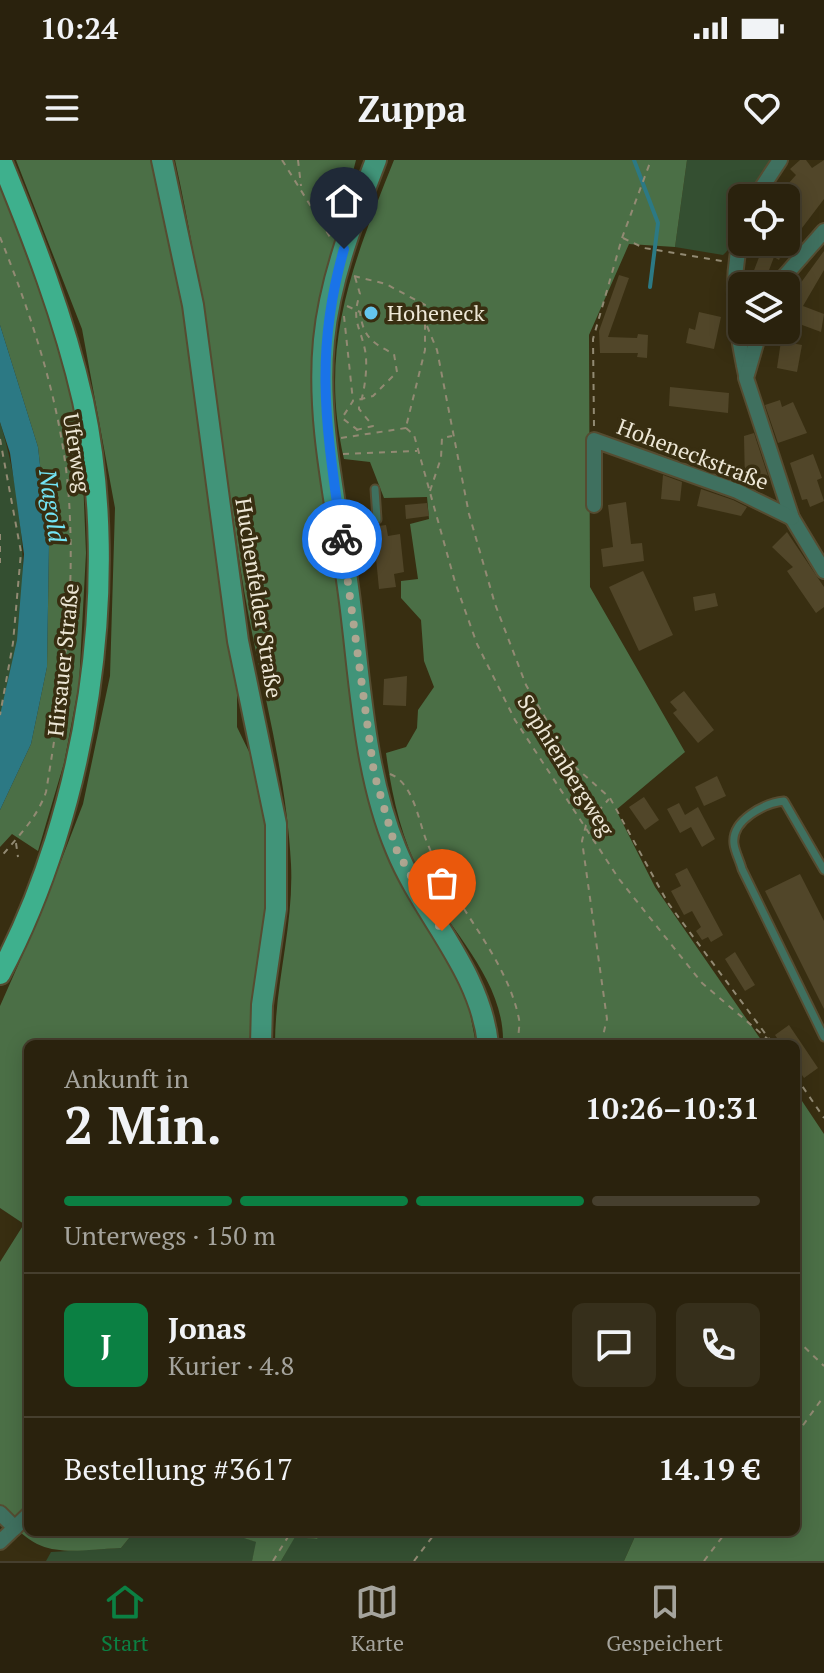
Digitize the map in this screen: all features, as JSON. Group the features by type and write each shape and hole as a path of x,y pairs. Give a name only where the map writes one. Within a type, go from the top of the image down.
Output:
{"main road":[{"name":"Hirsauer Straße","path":"0,974 52,848 73,773 90,675 98,567 94,478 83,402 50,288 1,160"},
{"name":"Huchenfelder Straße","path":"162,160 193,305 238,641 276,824 276,909 262,1005 261,1040"},
{"path":"376,160 346,274 324,342 324,402 334,446 340,526 374,773 396,849 473,986 485,1015 488,1040"}],"street":[{"path":"764,184 780,160"},
{"path":"788,272 824,231"},
{"name":"Hoheneckstraße","path":"736,256 737,329 746,378 792,518 824,571"},
{"path":"746,378 756,344"},
{"name":"Hoheneckstraße","path":"594,505 594,440 737,491 792,518"},
{"path":"0,1513 15,1528"},
{"path":"0,1542 24,1519"}],"lane":[{"path":"340,526 377,519 375,489"},
{"path":"824,870 784,801 768,803 739,824 733,841 742,869 824,1037"}],"path":[{"path":"282,160 336,245"},
{"path":"298,160 301,188"},
{"path":"594,440 593,339 622,238 651,160"},
{"name":"Uferweg","path":"0,237 32,317 60,431 70,518 69,633 46,792 39,811 0,858"},
{"path":"622,238 644,248 734,263"},
{"path":"334,446 363,434 406,428 425,350 427,326 425,305 386,284 346,274"},
{"path":"346,274 360,288 356,329 366,355 359,409 373,426 355,430"},
{"path":"353,401 360,402 373,396 397,372 394,354 373,344 362,332 360,312 343,304 353,401 342,418 363,434"},
{"path":"427,326 437,350 469,514 491,593 526,685 573,765 610,798 668,903 770,1040"},
{"name":"Sophienbergweg","path":"406,428 414,435 477,644 515,720 619,879 702,983 768,1040"},
{"path":"429,492 434,486 442,438 454,435"},
{"path":"0,439 21,552 13,643 0,715"},
{"path":"334,446 417,451"},
{"path":"0,534 0,563"},
{"path":"383,771 396,776 416,806 426,839 479,928 519,1021 517,1040"},
{"path":"602,1040 607,1019 582,841 586,825 610,798"},
{"path":"14,842 18,857"},
{"path":"800,1083 824,1118"},
{"path":"800,1343 824,1366"},
{"path":"800,1429 824,1396"},
{"path":"273,1561 287,1536"},
{"path":"414,1561 433,1536"},
{"path":"704,1561 723,1536"}],"green space":[{"path":"16,160 153,160 180,282 237,680 237,727 255,764 265,821 268,874 252,1040 24,1040 24,1224 0,1208 0,1006 39,918 83,804 110,676 115,508 82,329"},
{"path":"175,160 356,160 319,303 312,348 312,401 361,750 390,858 459,983 469,1008 475,1040 275,1040 291,887 288,827 277,754 241,572 186,211"},
{"path":"394,160 687,160 675,247 629,244 589,335 590,587 685,752 616,810 655,887 761,1040 503,1040 495,998 485,977 421,876 398,816 386,753 406,747 417,728 418,710 434,687 424,661 421,620 401,598 401,581 418,579 410,524 429,519 427,497 384,498 370,462 344,459 337,418 335,379 338,342 353,270"},
{"path":"687,160 770,160 755,184 728,184 728,250 723,255 675,247"},
{"path":"0,184 58,342 77,417 83,478 86,553 79,684 64,763 38,851 12,834 0,847 0,810 31,744 47,667 49,545 38,447 0,325"},
{"path":"0,422 16,493 23,568 18,644 0,715"},
{"path":"800,1098 824,1134 824,1561 624,1561 635,1536 800,1536"},
{"path":"24,1224 24,1535 0,1507 0,1262"},
{"path":"131,1536 238,1536 257,1542 252,1561 46,1561 51,1552 121,1548"},
{"path":"131,1536 121,1548 66,1551 52,1549 26,1537"},
{"path":"237,1536 319,1536 317,1539 295,1537 281,1561 252,1561 256,1542"},
{"path":"295,1536 316,1539 319,1536 635,1536 624,1561 281,1561"}],"water":[{"path":"0,325 38,447 49,545 47,667 31,744 0,810 0,715 17,640 24,554 10,453 0,422"}],"building":[{"path":"800,160 806,160 812,168 824,160 824,199 802,228 800,184 788,184 796,175 790,169"},
{"path":"824,251 824,270 803,306 824,314 821,332 800,324 800,284"},
{"path":"759,256 781,256 779,260 774,257 768,272 753,272"},
{"path":"619,275 629,278 608,337 637,338 638,334 648,335 647,358 637,357 638,353 600,353 599,331"},
{"path":"699,312 721,317 714,349 686,343 689,328 695,330"},
{"path":"781,344 802,345 797,372 777,368"},
{"path":"670,387 729,393 728,413 669,406"},
{"path":"780,400 782,407 793,402 807,433 778,443 765,405"},
{"path":"754,433 768,476 767,485 745,484 744,436"},
{"path":"813,454 822,478 817,480 824,501 810,507 807,499 802,500 790,463"},
{"path":"663,475 682,482 680,501 661,499"},
{"path":"701,489 747,507 741,516 697,506"},
{"path":"626,502 631,544 642,543 644,561 603,567 601,549 613,547 608,505"},
{"path":"427,503 429,516 406,519 405,505"},
{"path":"386,525 388,536 400,534 404,572 394,574 396,587 379,589 376,558 367,559 364,536 372,535 371,527"},
{"path":"787,532 824,587 824,607 816,613 787,571 793,567 772,547"},
{"path":"643,571 673,635 639,651 609,587"},
{"path":"715,593 718,606 695,611 693,597"},
{"path":"407,676 406,706 383,705 384,679"},
{"path":"684,691 714,730 698,743 673,713 677,710 670,702"},
{"path":"717,776 726,796 704,806 695,787"},
{"path":"644,797 659,820 645,830 629,807"},
{"path":"679,803 685,815 698,807 715,839 702,847 691,827 680,833 667,809"},
{"path":"687,868 723,935 711,942 708,937 702,940 696,931 701,927 692,911 684,915 671,891 681,886 675,874"},
{"path":"800,874 824,921 824,1009 765,891"},
{"path":"735,952 755,985 745,991 725,959"},
{"path":"789,1025 799,1040 778,1040 775,1035"},
{"path":"800,1041 818,1068 804,1078 800,1072"}],"waterway":[{"path":"634,160 658,223 650,287"}],"way so far":[{"path":"342,539 374,773 396,849 442,931"}],"place":[{"name":"Hoheneck","path":"371,313"}],"route":[{"path":"342,539 324,402 324,342 344,249"}],"water label":[{"name":"Nagold","path":"52,506"}]}
